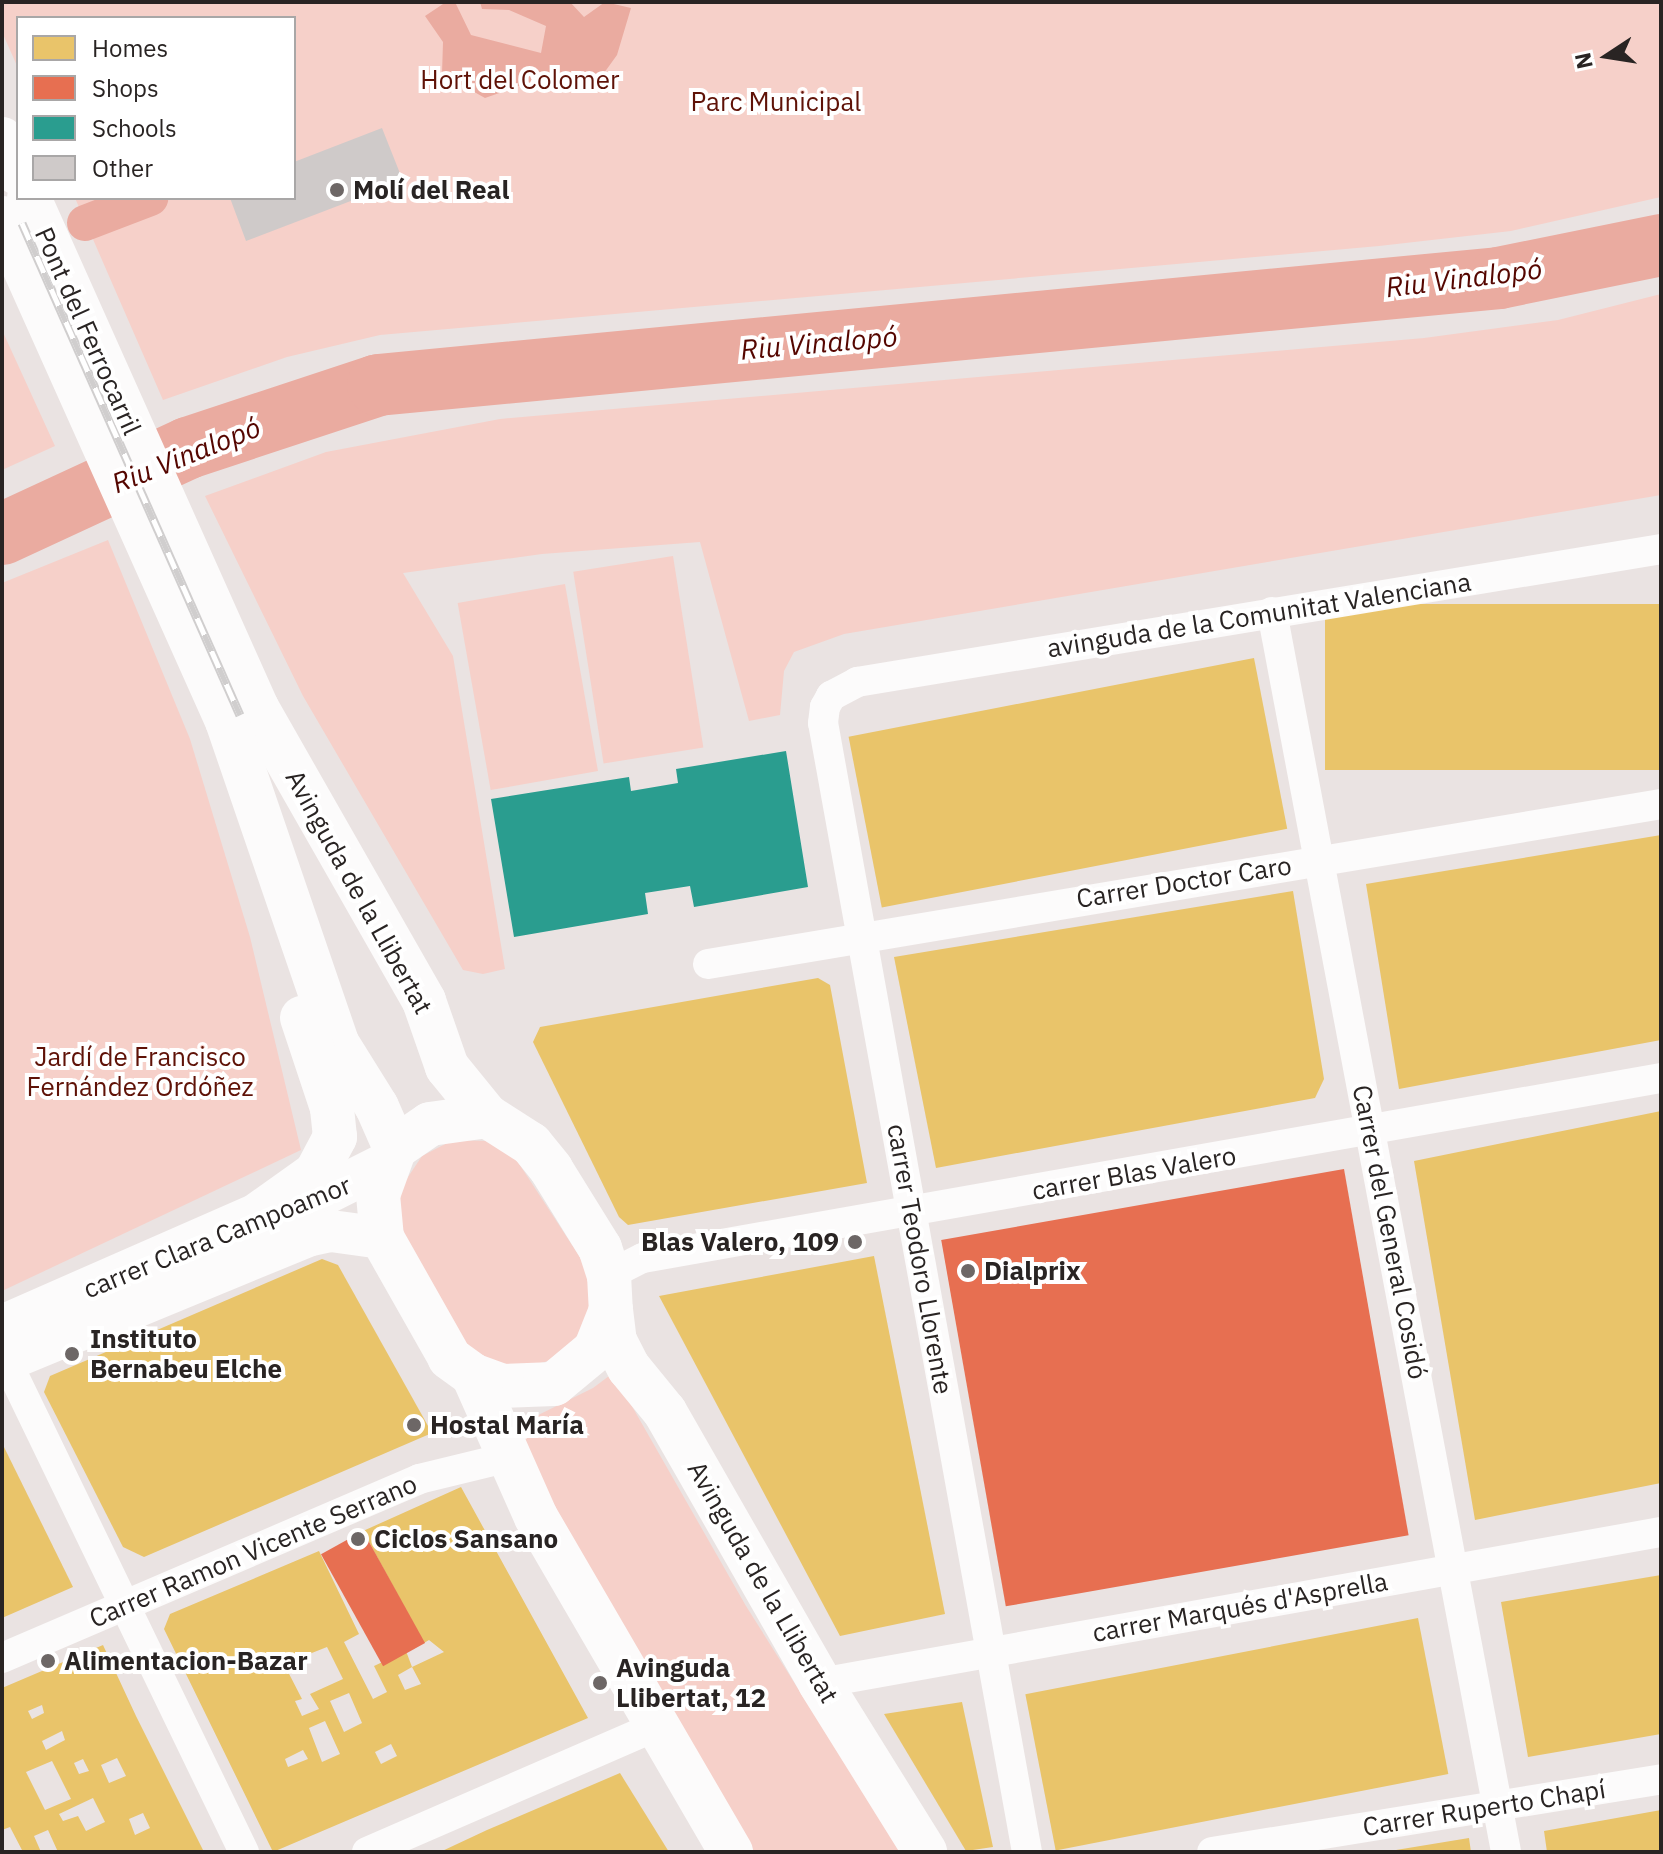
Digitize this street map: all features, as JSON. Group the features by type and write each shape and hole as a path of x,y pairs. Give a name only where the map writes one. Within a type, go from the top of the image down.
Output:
{"highway":[{"path":"2,139 16,170"},
{"name":"Pont del Ferrocarril","path":"19,216 242,715"},
{"name":"Avinguda de la Llibertat","path":"242,715 292,911 337,1043 377,1107 391,1156"},
{"name":"Avinguda de la Llibertat","path":"242,715 424,1001 447,1067 487,1116"},
{"path":"260,1213 316,1173 335,1137 332,1108 287,971 292,911"},
{"path":"487,1116 531,1144 551,1169 600,1248 610,1292 595,1350 554,1384 525,1389 473,1375 450,1358 382,1238 378,1195 391,1156 430,1124 487,1116"},
{"name":"Avinguda de la Llibertat","path":"610,1292 615,1341 629,1368 665,1412 820,1683 925,1852"},
{"path":"473,1375 536,1517 655,1727 731,1852"}],"street":[{"name":"avinguda de la Comunitat Valenciana","path":"857,682 1661,549"},
{"name":"Carrer del General Cosidó","path":"1272,612 1506,1852"},
{"name":"carrer Teodoro Llorente","path":"857,682 831,696 823,723 910,1212 994,1651 1027,1852"},
{"name":"Carrer Doctor Caro","path":"708,964 863,935 1661,804"},
{"name":"carrer Blas Valero","path":"610,1292 643,1258 1661,1078"},
{"name":"carrer Clara Campoamor","path":"3,1349 260,1213 291,1211 391,1156"},
{"name":"carrer Clara Campoamor","path":"3,1349 307,1236 331,1231 382,1238"},
{"path":"3,1349 244,1852"},
{"name":"Carrer Ramon Vicente Serrano","path":"2,1658 419,1479 509,1457"},
{"name":"carrer Marqués d'Asprella","path":"820,1683 1661,1532"},
{"path":"367,1852 655,1727"},
{"name":"Carrer Ruperto Chapí","path":"1212,1852 1661,1779"}],"green space":[{"name":"Parc Municipal","path":"2,2 1661,2 1661,197 1511,231 1379,246 380,335 287,357 163,400 76,200 296,200 296,16 16,16 16,64 2,32"},
{"path":"1661,294 1661,495 844,634 794,652 784,671 780,715 749,721 700,542 542,554 403,573 453,656 505,969 483,974 463,970 303,696 205,496 326,452 500,419 1424,338 1558,320"},
{"path":"2,330 55,446 2,470"},
{"name":"Jardí de Francisco Fernández Ordóñez","path":"108,540 190,739 250,937 301,1150 2,1291 2,583"},
{"path":"673,556 703,748 604,763 573,572"},
{"path":"565,584 598,771 491,790 458,603"},
{"path":"453,1140 486,1141 514,1156 589,1271 591,1307 576,1339 548,1361 530,1366 494,1363 464,1343 405,1240 398,1204 402,1186 422,1156"},
{"path":"613,1373 746,1606 901,1852 752,1852 533,1468 520,1424 593,1388"}],"shaded area":[{"path":"446,2 455,2 471,35 541,53 546,26 509,10 482,9 480,2 570,2 584,17 605,2 631,8 617,55 599,80 547,76 485,98 442,74 443,42 425,16"}],"building: Homes":[{"path":"1325,604 1661,604 1661,770 1325,770"},
{"path":"1254,658 1287,829 882,908 849,737"},
{"path":"1661,835 1661,1040 1399,1089 1366,884"},
{"path":"1293,891 1324,1079 1315,1098 936,1168 894,957"},
{"path":"818,978 830,985 867,1183 628,1225 619,1217 533,1042 540,1027"},
{"path":"1661,1111 1661,1483 1475,1520 1414,1161"},
{"path":"874,1256 945,1614 840,1636 659,1296"},
{"path":"322,1259 338,1265 432,1433 144,1557 123,1547 44,1392 50,1376"},
{"path":"2,1443 73,1587 2,1618"},
{"path":"461,1487 588,1718 273,1852 164,1629 170,1614 319,1551 359,1634 344,1642 373,1699 387,1692 374,1666 406,1651 412,1667 444,1652 429,1640 424,1643 363,1531","holes":["327,1647 343,1679 310,1694 319,1709 302,1716 295,1701 302,1699 284,1664","412,1667 421,1684 405,1690 398,1675","349,1693 362,1723 344,1732 330,1701","325,1721 340,1754 322,1762 309,1728","391,1744 397,1756 381,1764 375,1752","303,1750 308,1759 288,1767 285,1759"]},
{"path":"1661,1575 1661,1734 1528,1757 1501,1602"},
{"path":"1418,1618 1448,1774 1056,1850 1025,1694"},
{"path":"103,1645 204,1852 58,1852 48,1830 34,1836 41,1852 23,1852 10,1827 2,1830 2,1688","holes":["42,1705 44,1713 32,1719 28,1711","62,1731 65,1740 46,1750 42,1741","117,1758 126,1776 109,1783 101,1765","83,1759 89,1771 79,1774 74,1763","52,1761 71,1799 45,1810 26,1772","93,1798 105,1822 86,1831 78,1816 63,1821 59,1814","143,1813 150,1828 135,1835 129,1819"]},
{"path":"962,1702 993,1847 966,1851 884,1714"},
{"path":"620,1773 669,1852 440,1852 487,1830"},
{"path":"1661,1810 1661,1852 1547,1852 1544,1831"},
{"path":"1469,1838 1471,1852 1396,1852 1396,1850"}],"building: Shops":[{"path":"1344,1169 1409,1535 1006,1606 941,1240"},
{"path":"363,1531 425,1643 383,1666 321,1554"}],"building: Schools":[{"path":"786,751 808,887 694,907 690,886 645,893 648,914 514,937 491,799 629,777 631,791 678,783 676,769"}],"building: Other":[{"name":"Molí del Real","path":"382,128 403,181 246,241 231,200 296,200 296,161"}],"waterway":[{"path":"85,223 145,200"},
{"name":"Riu Vinalopó","path":"2,534 188,448 378,385 1499,278 1661,245"}],"railway":[{"path":"22,223 240,715"}],"place":[{"name":"Molí del Real","path":"337,190"},
{"name":"Blas Valero, 109","path":"855,1242"},
{"name":"Dialprix","path":"968,1271"},
{"name":"Instituto Bernabeu Elche","path":"72,1354"},
{"name":"Hostal María","path":"414,1425"},
{"name":"Ciclos Sansano","path":"358,1539"},
{"name":"Alimentacion-Bazar","path":"48,1661"},
{"name":"Avinguda Llibertat, 12","path":"600,1683"}],"park label":[{"name":"Hort del Colomer","path":"520,80"}]}
